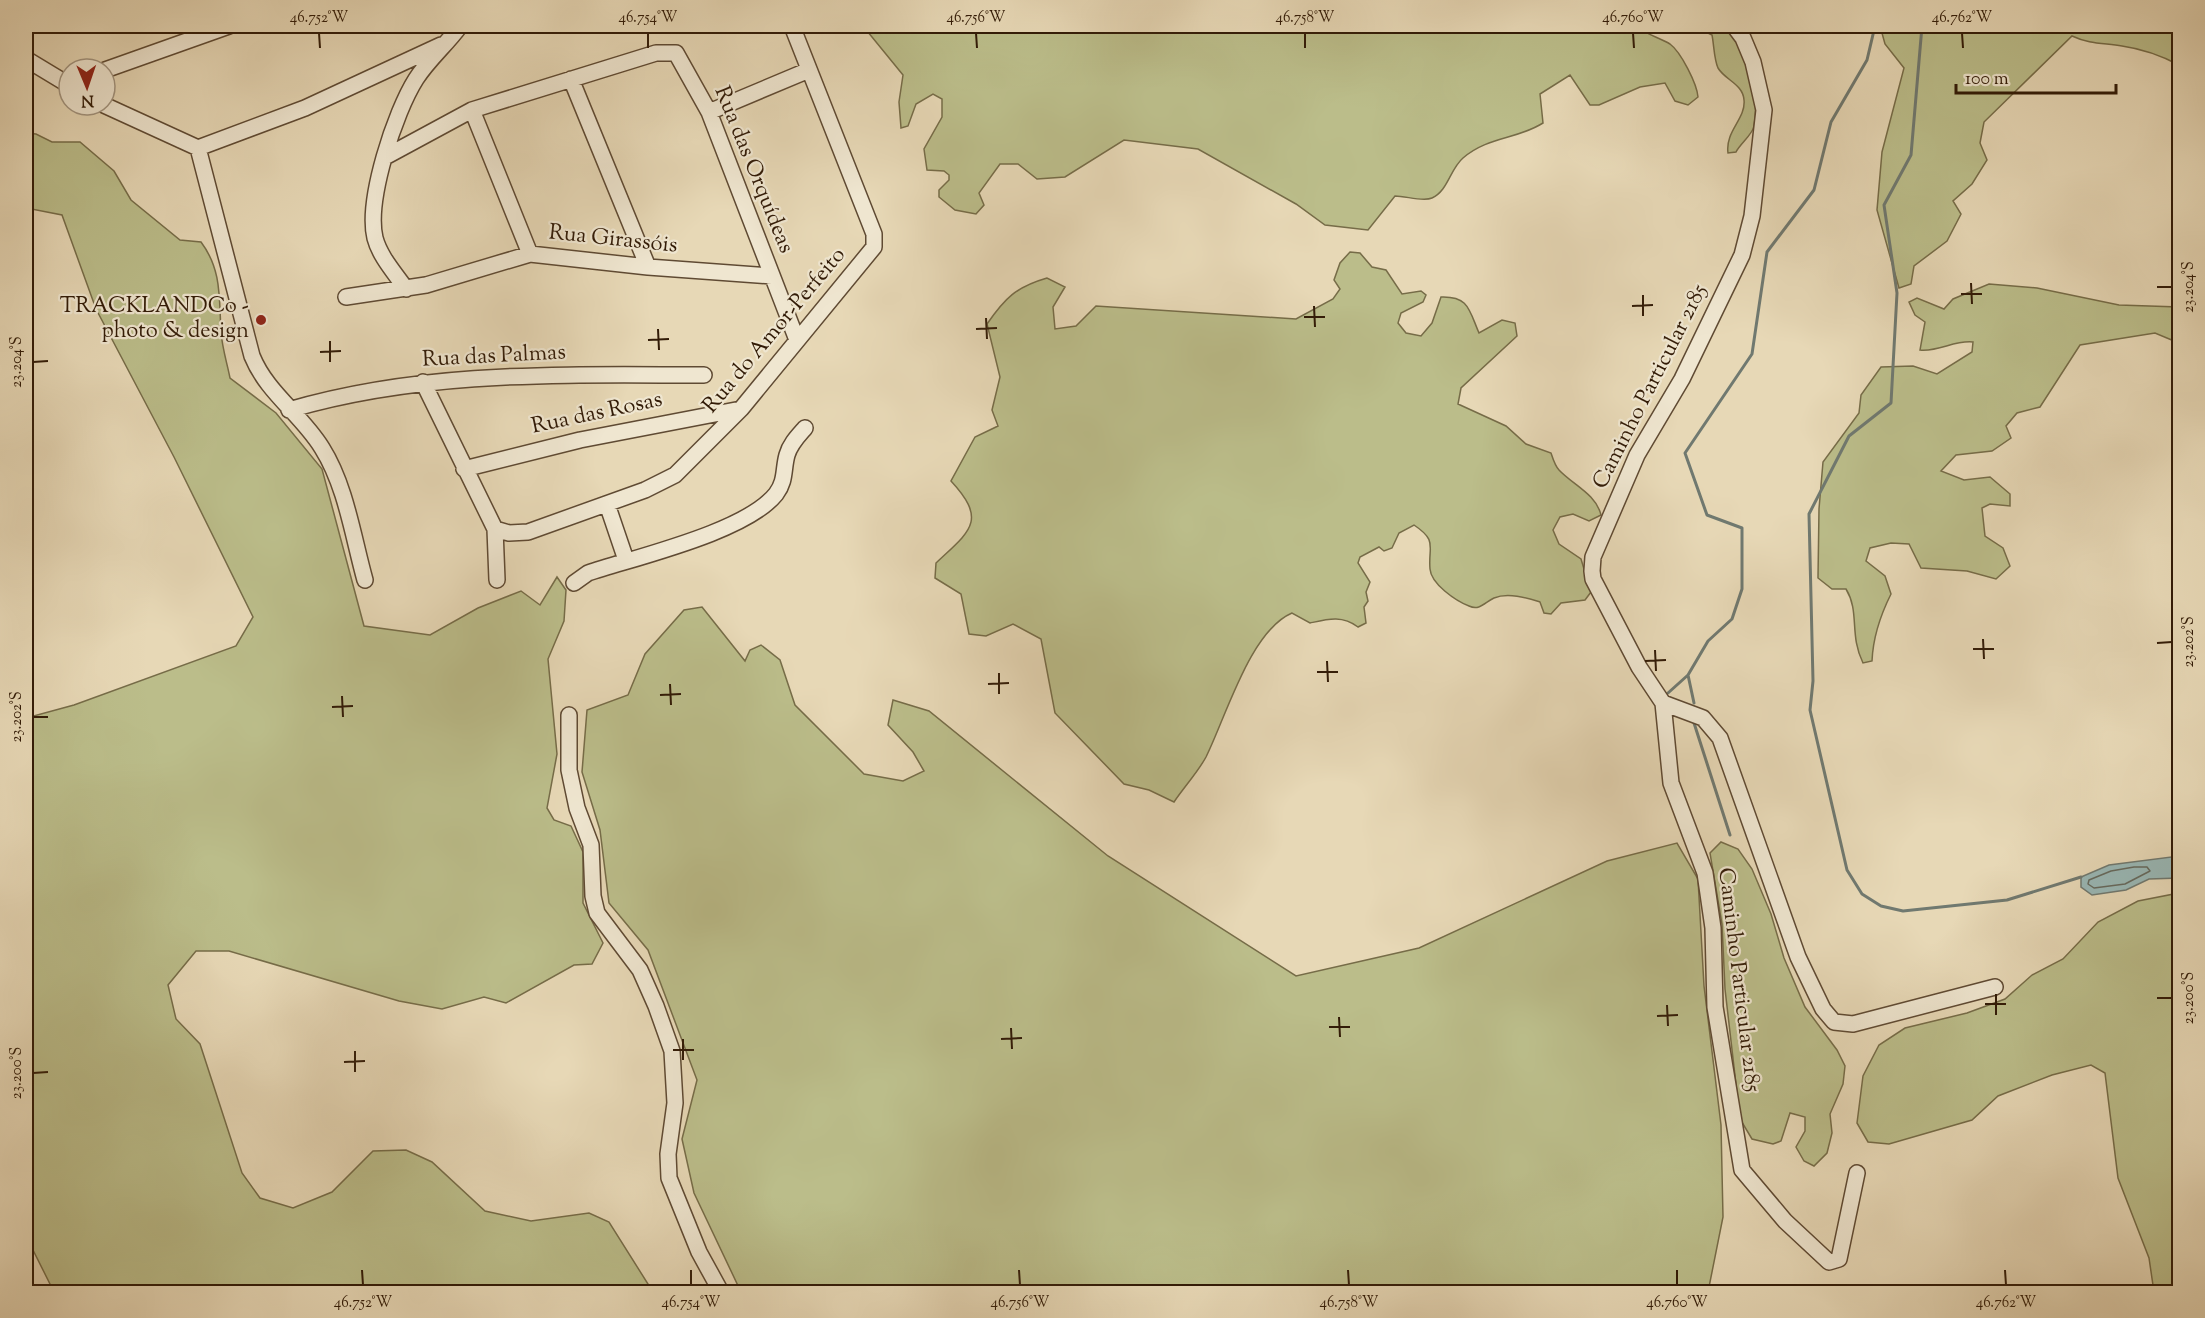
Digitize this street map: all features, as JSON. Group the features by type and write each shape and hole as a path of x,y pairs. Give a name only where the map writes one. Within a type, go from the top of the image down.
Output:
{"street":[{"path":"406,289 386,261 375,238 374,201 406,96 417,76 460,26"},
{"name":"Rua do Amor-Perfeito","path":"495,529 509,533 528,532 607,504 675,475 741,409 868,256 875,240 792,26"},
{"name":"Caminho Particular 2185","path":"1734,26 1743,38 1753,62 1764,110 1752,216 1742,255 1682,379 1636,455 1593,557 1592,571 1593,579 1638,668 1663,703 1671,783 1705,873 1713,928 1715,1007 1742,1170 1785,1221 1828,1262 1839,1260 1857,1173"},
{"path":"117,66 222,27"},
{"path":"117,111 198,148 315,104 449,41"},
{"name":"Rua das Orquídeas","path":"571,79 656,53 676,53 709,112 797,340"},
{"path":"26,59 57,77"},
{"path":"709,112 809,70"},
{"path":"386,157 472,110 571,79 648,267"},
{"path":"472,110 530,254"},
{"path":"198,148 252,356 268,386 320,445 328,458 364,580"},
{"name":"Rua Girassóis","path":"346,297 406,289 467,274 530,254 648,267 772,276"},
{"name":"Rua das Palmas","path":"289,410 361,392 423,382 494,375 704,375"},
{"path":"423,382 495,529 498,580"},
{"name":"Rua das Rosas","path":"464,469 580,440 741,409"},
{"path":"574,583 588,573 711,532 755,512 781,487 787,455 805,428"},
{"path":"607,504 626,560"},
{"path":"1663,703 1703,718 1720,738 1798,957 1823,1009 1834,1022 1853,1024 1995,987"},
{"path":"569,715 568,770 577,808 591,845 593,896 597,913 640,970 672,1051 675,1103 668,1154 669,1178 699,1252 721,1293"}],"green space":[{"path":"863,26 1637,26 1674,48 1688,69 1698,97 1688,105 1675,101 1665,83 1640,87 1599,105 1590,105 1570,75 1540,94 1543,123 1523,133 1473,151 1463,158 1442,190 1432,198 1395,196 1368,230 1325,225 1296,204 1198,149 1124,140 1065,177 1037,179 1018,164 1000,164 979,193 984,205 976,214 955,210 939,197 939,190 949,180 949,175 944,171 927,170 924,149 942,117 942,99 933,94 916,104 908,126 901,128 899,102 903,75"},
{"path":"1694,26 1730,26 1747,60 1754,87 1754,126 1736,152 1728,153 1728,145 1744,107 1743,95 1718,68 1712,35"},
{"path":"1880,26 2179,26 2179,65 2144,51 2090,42 2072,36 1984,122 1980,143 1987,160 1972,184 1953,201 1961,214 1947,241 1914,266 1911,284 1899,288 1877,210 1882,152 1904,68 1885,44"},
{"path":"26,133 36,134 52,142 80,142 114,171 131,200 180,240 201,242 213,263 216,274 223,349 230,378 276,413 322,469 364,626 430,635 478,608 521,591 540,605 557,577 566,590 564,621 548,659 557,754 547,808 554,820 571,826 583,852 583,903 603,943 592,964 574,965 506,1003 484,997 442,1009 399,1001 229,951 196,951 168,985 176,1019 200,1044 242,1173 260,1198 293,1208 332,1192 373,1151 406,1150 432,1162 485,1211 531,1221 589,1213 609,1222 653,1292 54,1292 26,1236 26,718 74,705 236,646 253,617 174,457 96,309 62,215 26,208"},
{"path":"1350,252 1360,253 1372,267 1386,270 1402,294 1421,291 1426,295 1423,302 1401,313 1398,323 1406,333 1421,336 1432,323 1441,297 1450,297 1463,302 1470,311 1479,333 1502,320 1515,323 1517,336 1461,388 1458,404 1506,426 1526,444 1551,453 1559,470 1594,501 1601,515 1589,521 1573,514 1560,517 1553,530 1559,544 1581,559 1591,592 1585,600 1561,603 1551,614 1544,613 1540,602 1523,597 1499,596 1479,607 1469,606 1451,596 1431,575 1429,540 1414,525 1399,533 1392,548 1384,551 1379,547 1360,557 1358,563 1370,582 1366,592 1368,601 1364,607 1366,623 1358,627 1341,619 1329,619 1310,623 1292,613 1277,623 1264,637 1241,677 1206,757 1174,802 1149,790 1124,784 1055,713 1041,639 1013,624 986,636 969,634 961,594 935,578 936,563 958,542 970,525 969,506 951,481 975,437 998,426 992,410 1000,377 987,324 1012,295 1027,285 1047,278 1065,287 1053,307 1055,329 1076,326 1096,306 1296,319 1333,299 1340,289 1334,280 1340,263"},
{"path":"1989,284 2037,288 2119,305 2179,307 2179,343 2155,333 2080,345 2040,407 2017,413 2006,426 2011,438 1992,451 1956,455 1941,471 1964,480 1990,477 2010,494 2010,506 1990,504 1982,508 1985,536 2003,548 2010,566 1996,579 1967,571 1921,568 1909,544 1891,543 1870,548 1866,561 1885,576 1891,594 1878,627 1872,661 1863,663 1856,643 1853,606 1846,589 1832,589 1818,578 1819,509 1823,462 1859,413 1861,395 1881,367 1913,366 1937,374 1972,352 1973,342 1920,350 1925,322 1915,315 1909,302 1917,298 1944,309 1953,299"},
{"path":"702,607 745,661 750,650 761,645 780,660 795,705 864,774 903,781 924,771 913,752 888,725 893,700 929,711 1108,856 1296,976 1419,948 1607,861 1677,843 1698,879 1704,986 1721,1125 1723,1217 1708,1292 1529,1292 1524,1288 1495,1292 741,1292 694,1193 682,1139 697,1080 648,950 609,903 600,830 582,772 587,710 628,695 645,654 684,610"},
{"path":"1721,842 1738,849 1752,869 1771,914 1784,958 1805,1007 1837,1050 1845,1066 1843,1084 1830,1114 1832,1133 1827,1153 1814,1166 1804,1161 1796,1147 1805,1131 1805,1117 1790,1113 1781,1141 1773,1144 1752,1139 1740,1119 1725,989 1722,924 1710,853"},
{"path":"2179,893 2179,1292 2154,1292 2149,1258 2118,1178 2105,1073 2091,1065 2052,1075 1998,1096 1972,1120 1889,1144 1868,1142 1857,1123 1863,1076 1879,1045 1905,1028 1967,1013 2005,999 2032,975 2063,959 2098,922 2138,901"}],"water":[{"path":"2179,856 2179,878 2149,879 2126,890 2092,895 2081,887 2081,877 2109,865"}],"waterway":[{"path":"1668,693 1688,675 1708,641 1732,619 1742,589 1742,528 1707,515 1685,453 1752,354 1767,252 1814,190 1831,122 1867,60 1875,26"},
{"path":"1922,26 1911,155 1884,205 1897,293 1891,403 1849,436 1809,514 1813,681 1810,710 1847,870 1862,894 1881,906 1903,911 2007,900 2081,877"},
{"path":"1688,675 1694,703"},
{"path":"1694,723 1730,835"}],"place":[{"name":"TRACKLANDCo - photo & design","path":"261,320"}]}
